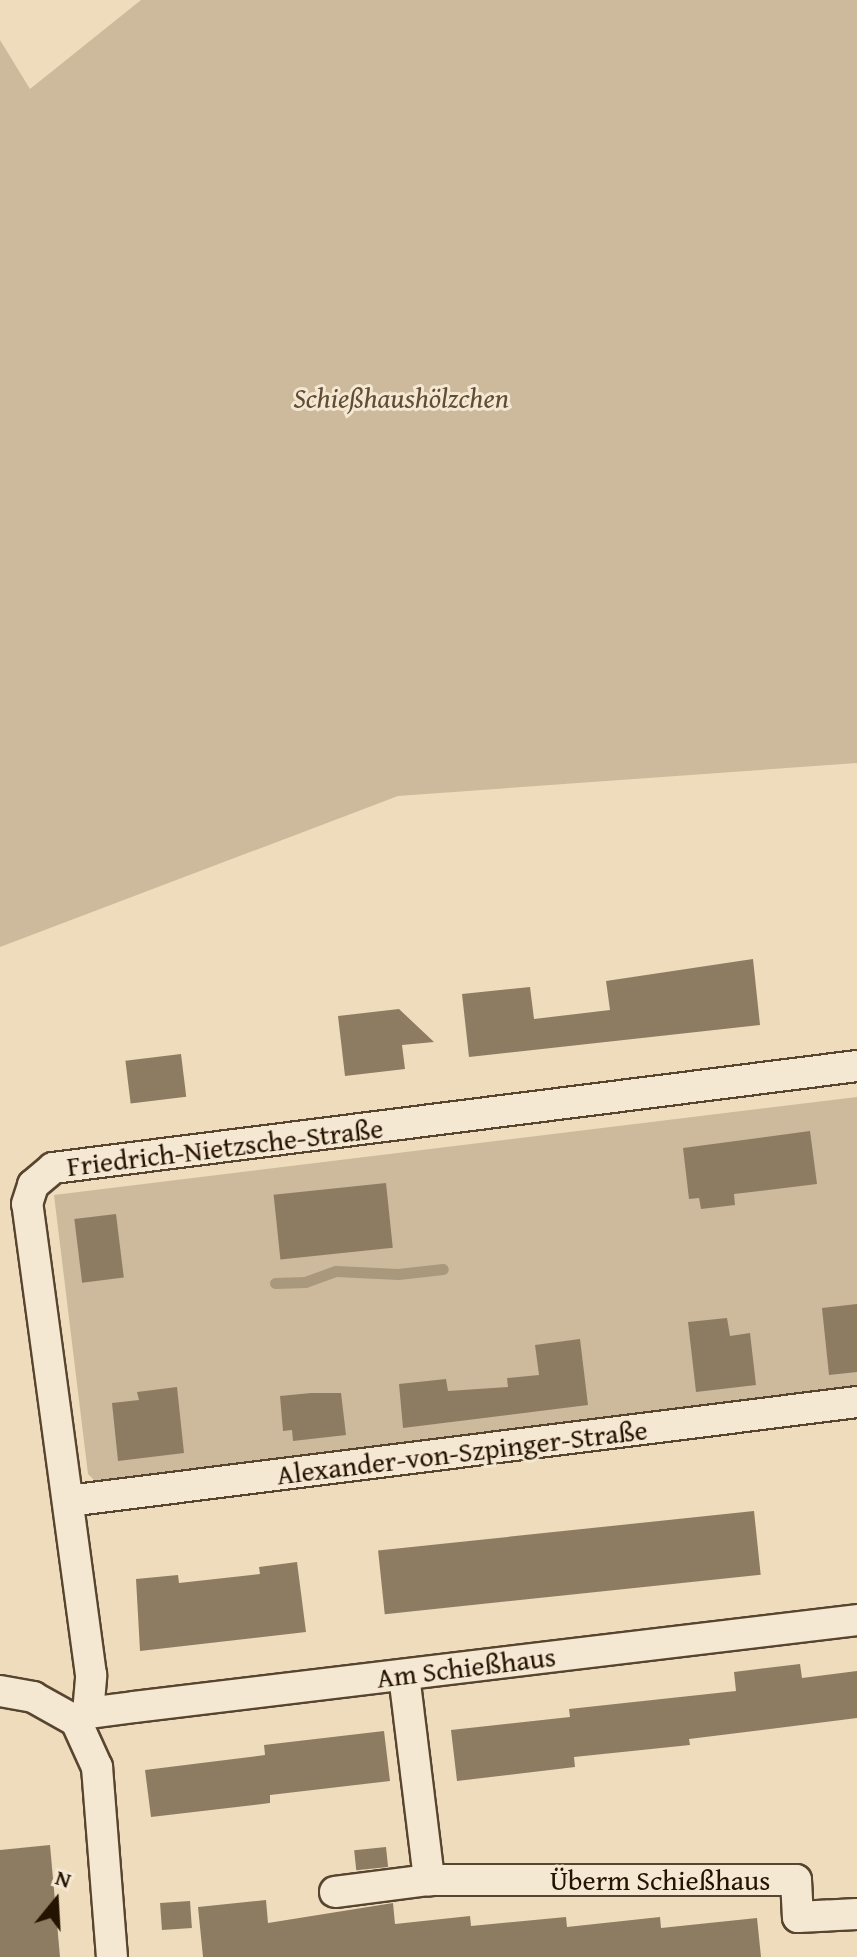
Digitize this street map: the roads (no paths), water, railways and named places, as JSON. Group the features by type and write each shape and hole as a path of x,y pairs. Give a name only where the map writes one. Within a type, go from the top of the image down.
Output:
{"street":[{"name":"Friedrich-Nietzsche-Straße","path":"82,1717 91,1675 27,1204 33,1185 53,1168 857,1066"},
{"name":"Alexander-von-Szpinger-Straße","path":"68,1501 857,1402"},
{"name":"Am Schießhaus","path":"82,1717 857,1620"},
{"path":"404,1675 429,1880"},
{"path":"0,1691 33,1697 82,1717 97,1767 112,1957"},
{"name":"Überm Schießhaus","path":"335,1892 429,1880 796,1880 798,1917 857,1914"}],"waterway":[{"path":"275,1283 305,1282 336,1271 398,1274 443,1269"}],"park label":[{"name":"Schießhaushölzchen","path":"401,398"}]}
